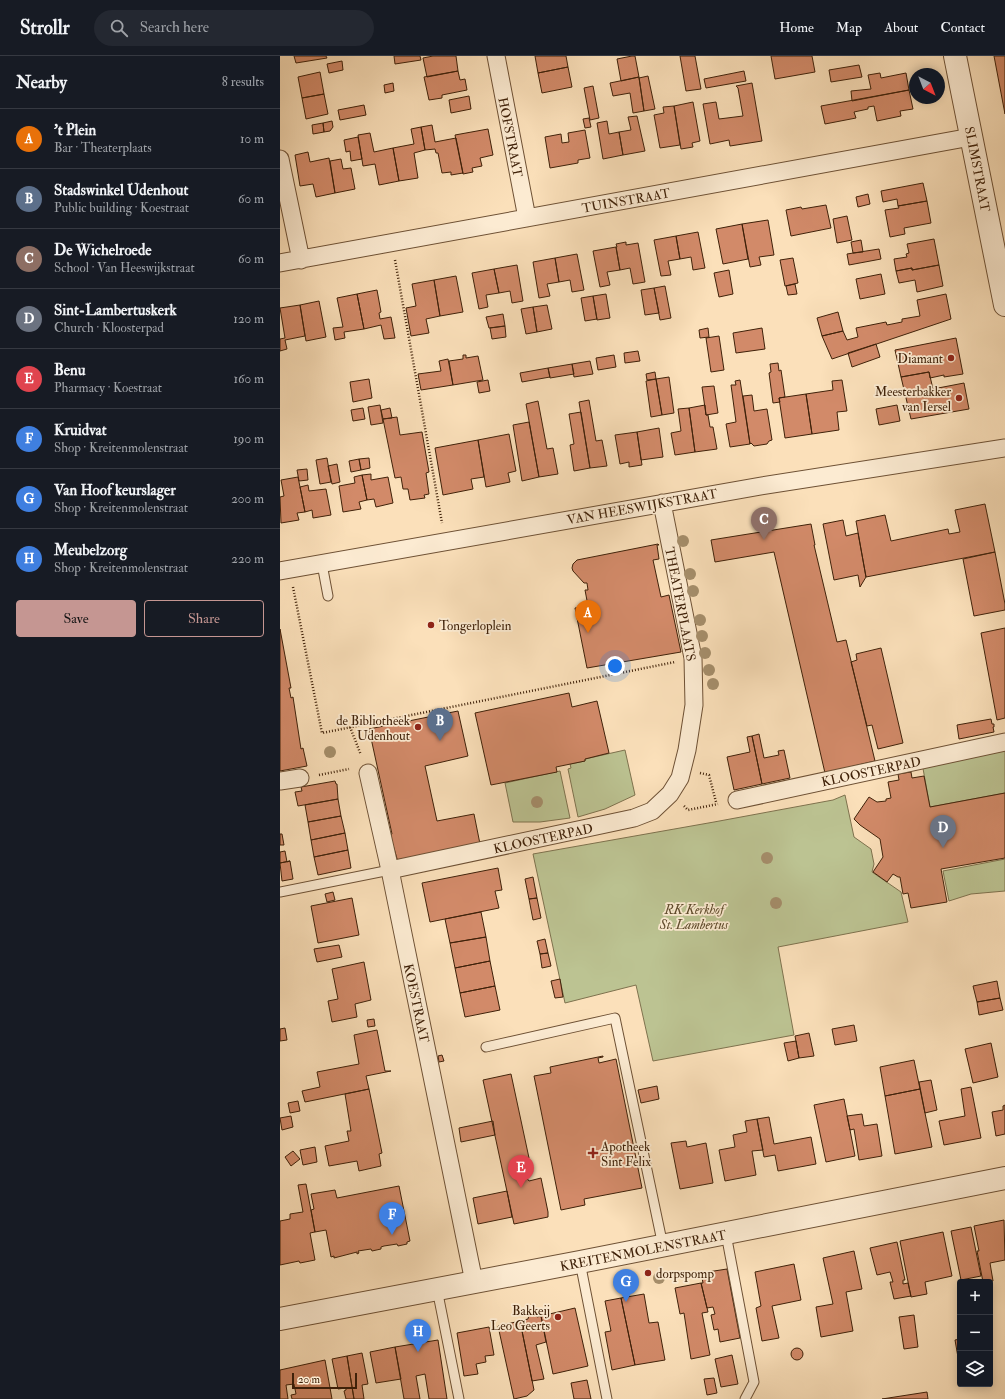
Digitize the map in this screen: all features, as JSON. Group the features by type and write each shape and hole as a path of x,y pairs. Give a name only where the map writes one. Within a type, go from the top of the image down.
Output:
{"street":[{"name":"HOFSTRAAT","path":"496,56 527,218"},
{"name":"SLIMSTRAAT","path":"955,56 1005,305"},
{"name":"TUINSTRAAT","path":"280,264 971,137"},
{"path":"280,159 301,260"},
{"name":"VAN HEESWIJKSTRAAT","path":"284,570 760,486 1005,448"},
{"name":"THEATERPLAATS","path":"662,503 693,658 694,705 687,750 681,773"},
{"name":"KLOOSTERPAD","path":"737,800 1005,742"},
{"name":"KOESTRAAT","path":"367,770 390,870 474,1282"},
{"name":"KLOOSTERPAD","path":"390,870 634,818 652,811 670,794 681,773"},
{"path":"280,782 300,778"},
{"name":"KREITENMOLENSTRAAT","path":"280,1319 726,1234 1005,1178"}],"lane":[{"path":"322,564 328,596"},
{"path":"280,892 390,870"},
{"path":"486,1047 615,1018 663,1246"},
{"path":"726,1234 754,1382 745,1399"},
{"path":"580,1262 607,1399"},
{"path":"437,1289 459,1399"}],"path":[{"path":"392,243 445,542"},
{"path":"284,570 322,733 693,658"},
{"path":"300,778 367,770 350,727"},
{"path":"681,773 709,775 717,804"},
{"path":"670,794 688,810 737,800"}],"green space":[{"path":"1005,748 1005,793 930,807 922,763"},
{"path":"625,750 635,795 605,809 578,817 568,769 571,768 570,764"},
{"path":"560,771 570,818 540,822 513,822 505,783"},
{"name":"RK Kerkhof St. Lambertus","path":"845,795 854,837 871,849 874,864 872,872 901,892 908,922 778,947 794,1035 653,1061 636,985 565,1003 533,854 833,800"},
{"path":"1005,859 1005,891 971,894 949,901 943,871"}],"building":[{"path":"294,56 326,56 327,58 296,63"},
{"path":"394,56 420,56 421,60 395,64"},
{"path":"433,56 456,56 458,71 427,77 423,58"},
{"path":"535,56 566,56 568,67 538,73"},
{"path":"635,56 639,77 621,81 617,59"},
{"path":"680,56 695,56 701,89 686,91"},
{"path":"771,56 812,56 815,72 775,79"},
{"path":"994,56 1005,56 1005,114"},
{"path":"342,61 343,70 329,73 327,64"},
{"path":"859,65 862,77 831,82 829,70"},
{"path":"568,67 572,87 542,93 538,73"},
{"path":"458,71 460,80 465,79 467,90 442,95 442,98 429,100 424,77"},
{"path":"744,71 746,81 706,88 704,79"},
{"path":"320,72 324,94 302,98 298,77"},
{"path":"880,73 881,78 906,73 909,90 852,101 851,91 871,89 868,75"},
{"path":"648,76 655,109 644,111 639,78"},
{"path":"639,77 644,111 633,113 630,93 613,96 610,83"},
{"path":"393,83 394,91 385,93 384,85"},
{"path":"752,83 762,141 730,146 729,140 710,144 703,104 716,102 719,119 743,116 738,88 736,86"},
{"path":"593,86 599,118 590,120 584,88"},
{"path":"909,90 909,104 912,104 913,109 900,111 901,116 877,121 874,106 868,107 868,109 854,112 856,118 825,124 821,106"},
{"path":"324,94 328,114 306,119 302,98"},
{"path":"469,96 471,109 451,113 449,100"},
{"path":"693,102 700,141 692,143 693,147 681,149 674,106"},
{"path":"364,105 366,115 340,120 338,110"},
{"path":"674,106 680,145 660,148 654,115 664,113 663,107"},
{"path":"637,116 645,151 623,155 619,132 631,130 628,117"},
{"path":"589,118 591,127 585,128 583,119"},
{"path":"332,121 333,127 330,131 324,132 323,123"},
{"path":"607,121 609,134 619,132 623,155 603,159 597,123"},
{"path":"323,123 324,132 313,134 312,125"},
{"path":"432,125 435,142 456,138 463,173 451,175 451,172 442,173 438,153 436,153 435,149 425,150 421,127"},
{"path":"421,127 425,150 414,153 418,178 399,181 393,148 414,144 411,129"},
{"path":"488,129 493,155 480,158 482,166 472,168 473,172 463,174 455,135"},
{"path":"585,130 590,158 578,160 578,163 550,168 545,137 561,134 562,143 569,142 568,133"},
{"path":"370,133 374,152 393,148 399,181 379,185 375,164 363,166 358,135"},
{"path":"358,137 362,159 351,161 350,151 346,152 344,140"},
{"path":"308,152 310,162 329,158 335,193 316,197 313,184 300,186 295,155"},
{"path":"341,159 343,169 351,168 355,189 335,193 330,161"},
{"path":"923,183 927,201 898,206 897,199 883,202 881,191"},
{"path":"868,194 870,204 858,207 856,197"},
{"path":"927,201 931,223 904,228 905,234 890,237 885,210"},
{"path":"826,205 831,228 791,236 786,210"},
{"path":"847,216 852,240 837,243 833,219"},
{"path":"768,220 774,255 759,257 761,265 750,267 742,224"},
{"path":"742,224 748,259 723,264 716,229"},
{"path":"698,232 705,268 693,270 691,257 680,259 676,236"},
{"path":"676,236 680,259 668,261 671,275 661,276 654,240"},
{"path":"934,239 939,265 912,270 912,268 896,271 894,259 907,257 906,254 909,253 907,244"},
{"path":"861,240 863,252 853,253 851,242"},
{"path":"626,242 626,245 638,243 645,282 633,284 630,268 620,270 616,244"},
{"path":"616,247 620,270 607,272 610,285 600,287 593,251"},
{"path":"879,249 881,259 849,265 847,254"},
{"path":"577,254 584,290 572,292 570,280 559,282 555,258"},
{"path":"555,258 559,282 547,284 550,296 539,298 533,262"},
{"path":"793,258 798,283 785,286 780,260"},
{"path":"517,265 523,301 512,303 510,291 499,293 494,269"},
{"path":"939,265 943,286 917,292 915,280 899,283 896,271 912,268 912,270"},
{"path":"494,269 499,293 486,295 488,307 479,309 472,273"},
{"path":"729,270 733,294 719,297 714,273"},
{"path":"881,274 885,294 860,299 856,279"},
{"path":"456,276 463,312 440,316 434,280"},
{"path":"434,280 440,316 426,319 429,333 411,336 406,308 416,306 412,284"},
{"path":"795,284 797,294 788,295 786,286"},
{"path":"665,286 671,318 660,320 654,288"},
{"path":"654,288 659,313 645,315 641,290"},
{"path":"377,290 381,312 379,313 380,319 391,317 395,338 384,339 381,325 364,329 357,294"},
{"path":"357,294 364,329 344,332 345,338 335,340 333,328 343,327 337,298"},
{"path":"606,294 610,318 597,320 593,296"},
{"path":"946,294 951,319 832,359 822,336 843,331 847,340 858,337 856,328 886,322 887,325 902,322 902,319 920,316 917,300"},
{"path":"593,296 597,319 585,321 581,298"},
{"path":"319,301 326,337 306,341 300,305"},
{"path":"300,305 305,336 285,340 287,349 280,351 280,339 285,338 280,308"},
{"path":"547,305 552,329 537,332 533,307"},
{"path":"533,307 537,332 526,334 521,309"},
{"path":"838,312 843,331 822,336 817,318"},
{"path":"503,314 505,326 489,328 486,317"},
{"path":"505,326 506,337 492,339 490,328"},
{"path":"708,328 709,337 700,338 699,330"},
{"path":"762,328 765,349 736,353 733,333"},
{"path":"719,336 724,370 711,372 706,338"},
{"path":"956,338 963,374 944,377 944,375 930,378 929,372 901,377 895,350"},
{"path":"876,344 880,357 852,367 848,353"},
{"path":"638,351 640,361 625,363 624,353"},
{"path":"463,355 466,355 466,358 478,356 483,380 453,385 449,361 463,359"},
{"path":"614,355 616,367 598,370 596,358"},
{"path":"448,359 453,385 421,390 418,374 441,371 439,361"},
{"path":"590,361 593,374 574,377 572,364"},
{"path":"778,363 779,371 781,370 785,397 779,398 780,402 773,403 769,373 771,372 770,364"},
{"path":"572,364 574,374 550,378 548,368"},
{"path":"548,368 550,377 522,382 520,373"},
{"path":"655,372 656,379 647,380 646,374"},
{"path":"929,372 933,389 964,383 969,409 911,419 901,377"},
{"path":"669,377 674,413 662,415 656,379"},
{"path":"369,379 372,398 353,402 350,382"},
{"path":"656,379 662,415 651,417 646,381"},
{"path":"488,380 490,391 479,393 477,382"},
{"path":"740,380 750,444 730,447 726,424 736,422 731,385 736,385 735,381"},
{"path":"842,380 847,411 837,412 839,430 812,434 806,394 833,390 832,381"},
{"path":"714,386 718,413 706,415 702,387"},
{"path":"806,394 812,434 785,438 779,398"},
{"path":"752,395 754,411 767,409 772,440 767,444 754,446 751,443 750,444 743,396"},
{"path":"589,400 596,441 602,440 607,466 590,468 579,402"},
{"path":"538,401 547,449 553,448 558,474 539,477 526,404"},
{"path":"380,405 383,423 371,425 368,407"},
{"path":"705,405 706,415 708,415 710,427 713,427 717,449 695,452 689,408"},
{"path":"897,405 900,421 879,425 876,409"},
{"path":"363,408 365,419 353,421 351,410"},
{"path":"390,408 392,418 383,419 381,410"},
{"path":"689,408 695,452 675,455 671,433 681,431 678,409"},
{"path":"581,412 590,468 574,471 570,445 574,444 569,414"},
{"path":"397,417 400,435 422,432 429,472 426,473 429,494 424,495 425,498 410,500 408,489 403,489 401,477 395,478 383,419"},
{"path":"529,422 539,477 522,481 513,425"},
{"path":"659,428 663,457 641,460 637,432"},
{"path":"637,432 642,465 629,467 629,462 620,464 615,435"},
{"path":"509,434 516,471 508,473 510,482 486,487 478,440"},
{"path":"478,440 484,477 471,479 473,489 443,495 435,448"},
{"path":"327,458 331,482 320,484 316,460"},
{"path":"369,458 370,468 361,470 359,459"},
{"path":"359,459 361,470 351,472 349,461"},
{"path":"337,464 340,482 332,484 328,466"},
{"path":"307,469 308,480 299,481 297,470"},
{"path":"371,474 371,480 388,477 393,503 376,507 374,499 367,500 362,475"},
{"path":"362,475 367,500 359,502 361,509 343,512 339,486 355,483 354,477"},
{"path":"298,477 305,512 297,513 299,520 281,523 280,497 284,496 281,480"},
{"path":"308,485 309,491 326,489 331,515 313,518 312,510 305,512 300,487"},
{"path":"985,504 995,552 866,577 856,521 885,515 891,541 948,529 949,534 960,532 955,510"},
{"path":"843,520 846,536 858,533 866,577 860,587 858,575 834,580 823,524"},
{"path":"811,524 814,545 837,642 846,640 875,761 825,773 774,552 715,562 711,540"},
{"path":"658,544 659,559 653,560 661,597 669,595 681,652 587,668 575,608 588,606 585,590 588,590 587,583 584,583 573,571 573,564 577,560"},
{"path":"995,552 1005,610 974,616 963,559"},
{"path":"1005,628 1005,718 997,720 981,633"},
{"path":"280,629 291,688 289,688 291,698 293,697 301,749 303,748 307,766 280,771"},
{"path":"881,648 903,743 878,749 872,725 867,726 851,662 857,660 856,654"},
{"path":"569,693 572,707 597,701 609,753 585,759 585,761 556,767 557,772 491,785 475,713"},
{"path":"458,711 468,756 425,766 437,821 474,814 480,844 398,862 390,835 392,834 369,729"},
{"path":"991,719 992,724 994,724 994,732 959,739 957,725"},
{"path":"759,734 764,758 779,755 778,751 784,750 790,778 762,784 752,736"},
{"path":"752,736 762,784 734,790 727,757 750,752 747,737"},
{"path":"911,772 912,778 924,776 930,807 1005,793 1005,858 941,869 947,902 911,908 908,893 903,894 900,877 893,874 887,882 873,872 883,857 880,839 854,819 869,797 877,802 886,801 886,799 891,798 888,782 899,780 898,774"},
{"path":"335,781 337,784 338,799 298,806 295,792 302,791 301,787"},
{"path":"338,799 341,816 308,822 305,805"},
{"path":"341,816 345,833 311,840 308,822"},
{"path":"345,833 348,850 314,857 311,840"},
{"path":"280,834 282,834 284,845 280,845"},
{"path":"348,850 351,868 318,875 314,857"},
{"path":"285,851 287,862 280,863 280,852"},
{"path":"290,861 293,879 282,881 280,863"},
{"path":"498,868 502,890 495,891 499,908 430,922 422,883"},
{"path":"533,877 537,898 529,899 525,879"},
{"path":"333,892 335,900 327,902 325,894"},
{"path":"352,898 359,935 318,943 311,906"},
{"path":"537,898 541,918 533,920 529,899"},
{"path":"481,912 486,937 450,943 445,919"},
{"path":"486,937 490,961 455,968 450,943"},
{"path":"545,939 548,953 540,954 537,941"},
{"path":"339,945 342,957 317,962 314,949"},
{"path":"548,953 551,966 542,968 540,954"},
{"path":"490,961 495,986 460,993 455,968"},
{"path":"364,962 371,1000 355,1004 357,1017 332,1022 328,1001 338,999 332,969"},
{"path":"560,979 563,997 555,998 551,981"},
{"path":"997,981 1000,998 977,1002 973,986"},
{"path":"495,986 500,1010 465,1017 460,993"},
{"path":"1000,998 1003,1010 979,1015 977,1002"},
{"path":"374,1019 375,1026 368,1027 367,1020"},
{"path":"854,1025 857,1041 835,1045 832,1029"},
{"path":"285,1028 287,1040 280,1041 280,1029"},
{"path":"377,1030 385,1071 391,1071 366,1076 369,1089 305,1102 302,1091 320,1087 317,1072 359,1064 354,1035"},
{"path":"809,1033 814,1056 799,1058 795,1036"},
{"path":"796,1041 799,1058 788,1061 784,1043"},
{"path":"991,1043 998,1077 973,1083 965,1049"},
{"path":"442,1055 444,1061 439,1062 438,1056"},
{"path":"603,1056 598,1058 599,1063 616,1059 642,1188 584,1199 585,1205 561,1210 534,1076 551,1073 550,1067"},
{"path":"914,1060 920,1089 885,1096 880,1067"},
{"path":"511,1074 529,1158 516,1161 517,1165 529,1181 541,1178 548,1212 548,1217 514,1224 483,1080"},
{"path":"931,1080 937,1110 925,1113 919,1082"},
{"path":"657,1086 659,1099 641,1103 638,1090"},
{"path":"971,1087 981,1138 944,1145 939,1121 965,1116 961,1089"},
{"path":"369,1089 382,1153 379,1154 381,1166 359,1171 357,1161 329,1166 325,1146 349,1141 347,1131 351,1131 345,1094"},
{"path":"920,1089 932,1147 895,1154 885,1096"},
{"path":"844,1099 855,1156 826,1162 814,1105"},
{"path":"298,1101 300,1111 290,1113 288,1103"},
{"path":"1005,1105 1005,1134 996,1136 992,1112 1003,1110 1003,1106"},
{"path":"862,1114 864,1126 877,1124 882,1156 859,1160 854,1129 850,1130 847,1116"},
{"path":"291,1116 293,1127 282,1130 280,1118"},
{"path":"769,1117 774,1144 811,1137 816,1164 778,1171 775,1155 764,1157 757,1119"},
{"path":"757,1119 763,1150 752,1151 756,1175 725,1181 719,1150 735,1147 733,1135 747,1132 745,1121"},
{"path":"493,1121 495,1135 461,1142 459,1128"},
{"path":"686,1141 687,1147 706,1143 713,1183 680,1189 671,1143"},
{"path":"315,1147 317,1162 303,1165 300,1150"},
{"path":"293,1151 300,1159 291,1166 285,1157"},
{"path":"306,1184 315,1232 310,1233 315,1260 300,1263 299,1261 280,1265 280,1221 290,1219 290,1214 303,1212 298,1185"},
{"path":"399,1186 410,1241 407,1242 407,1244 398,1246 397,1244 384,1246 381,1247 381,1249 372,1251 371,1249 358,1251 359,1253 357,1254 357,1252 334,1258 334,1256 331,1257 326,1230 315,1232 311,1210 314,1209 311,1194 335,1190 337,1198"},
{"path":"507,1191 512,1217 478,1224 473,1198"},
{"path":"1004,1220 1005,1260 990,1263 993,1279 982,1279 974,1226"},
{"path":"971,1227 981,1276 961,1279 951,1231"},
{"path":"943,1232 952,1276 925,1282 927,1294 911,1297 900,1241"},
{"path":"897,1242 905,1280 903,1280 903,1284 908,1283 911,1296 894,1299 890,1282 893,1282 890,1272 877,1275 870,1248"},
{"path":"854,1251 862,1289 846,1292 853,1331 821,1337 816,1307 833,1304 823,1258"},
{"path":"794,1264 801,1300 772,1306 779,1338 762,1341 756,1308 761,1306 755,1272"},
{"path":"727,1269 740,1338 720,1342 718,1329 714,1330 711,1315 715,1314 713,1307 707,1308 701,1283 703,1283 701,1273"},
{"path":"701,1283 708,1312 702,1313 710,1355 691,1359 684,1313 680,1314 675,1288"},
{"path":"644,1294 649,1323 658,1322 665,1360 635,1365 621,1298"},
{"path":"621,1298 635,1365 612,1370 605,1332 611,1331 605,1301"},
{"path":"575,1308 588,1366 553,1374 541,1316"},
{"path":"535,1314 537,1317 541,1316 546,1342 536,1345 544,1379 532,1381 520,1321 528,1319 529,1315"},
{"path":"914,1315 918,1347 904,1349 899,1317"},
{"path":"520,1321 534,1390 527,1396 514,1399 498,1326"},
{"path":"489,1327 494,1355 485,1356 486,1362 476,1364 478,1374 464,1376 457,1333"},
{"path":"438,1340 447,1399 429,1399 425,1374 416,1376 420,1399 404,1399 395,1347"},
{"path":"955,1340 957,1340 957,1352"},
{"path":"395,1347 401,1379 376,1383 370,1352"},
{"path":"797,1348 801,1350 803,1354 801,1358 797,1360 793,1358 791,1354 793,1350"},
{"path":"362,1353 368,1384 362,1385 364,1399 354,1399 347,1356"},
{"path":"732,1355 738,1384 721,1387 715,1359"},
{"path":"347,1356 354,1399 346,1399 344,1391 346,1388 338,1389 332,1359"},
{"path":"325,1360 332,1399 292,1399 291,1395 296,1394 294,1384 286,1385 288,1399 280,1399 280,1370"},
{"path":"714,1378 717,1393 707,1395 704,1379"},
{"path":"587,1380 591,1399 574,1399 571,1383"},
{"path":"927,1392 928,1399 882,1399"}],"place":[{"name":"Diamant","path":"951,358"},
{"name":"Meesterbakker van Iersel","path":"959,398"},
{"name":"De Wichelroede","path":"764,540"},
{"name":"Tongerloplein","path":"431,625"},
{"name":"'t Plein","path":"588,633"},
{"name":"de Bibliotheek Udenhout","path":"418,727"},
{"name":"Stadswinkel Udenhout","path":"440,741"},
{"name":"Sint-Lambertuskerk","path":"943,848"},
{"name":"Apotheek Sint Felix","path":"593,1153"},
{"name":"Benu","path":"521,1188"},
{"name":"Kruidvat","path":"392,1235"},
{"name":"dorpspomp","path":"648,1273"},
{"name":"Van Hoof keurslager","path":"626,1302"},
{"name":"Bakkeij Leo Geerts","path":"558,1317"},
{"name":"Meubelzorg","path":"418,1352"}]}
